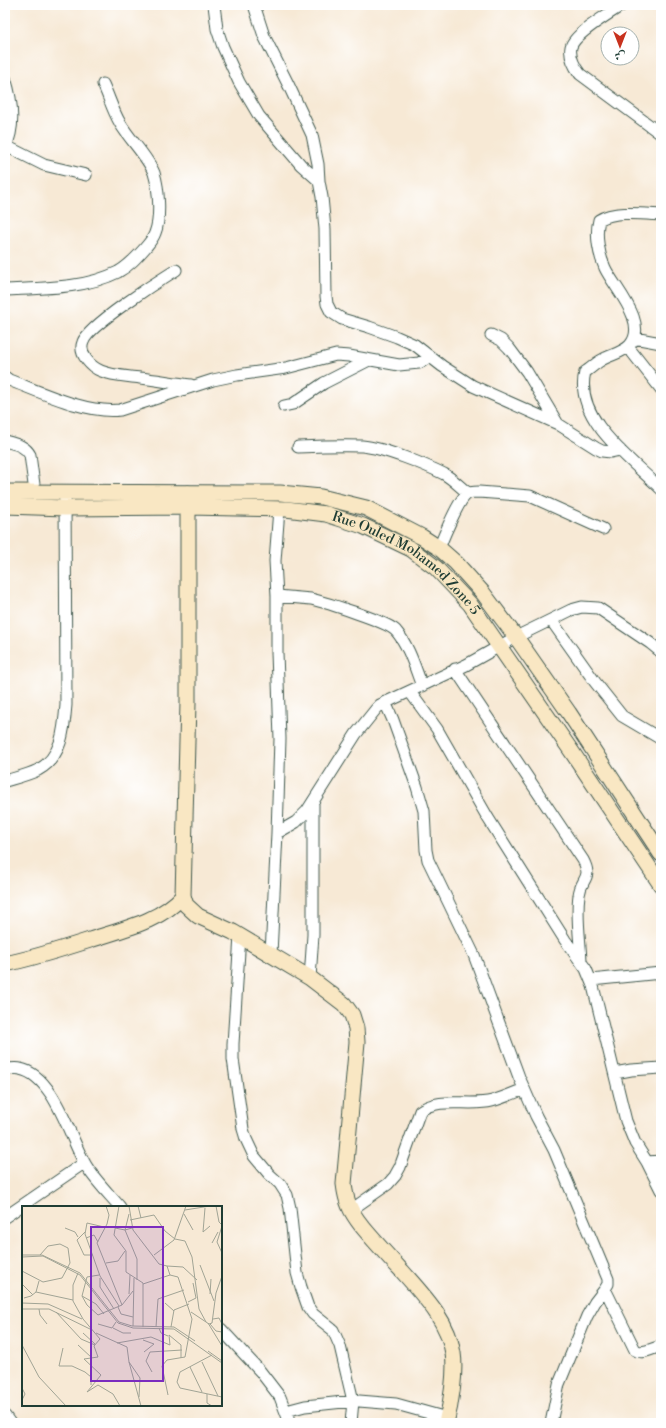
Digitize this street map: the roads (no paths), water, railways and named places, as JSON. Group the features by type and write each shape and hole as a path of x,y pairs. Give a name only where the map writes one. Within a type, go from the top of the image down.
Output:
{"street":[{"path":"214,5 217,29 223,47 239,82 259,116 301,165 319,181"},
{"path":"254,5 264,36 312,135 318,164 323,204 326,296 327,304 332,312 342,320 369,327 415,345 473,386 558,424 602,451 610,452 620,450"},
{"path":"622,5 588,28 578,38 571,48 572,61 580,74 661,134"},
{"path":"5,78 11,98 12,116 9,138 5,147 44,165 86,175"},
{"path":"5,290 54,287 85,283 110,275 119,271 134,260 153,238 159,217 154,173 120,123 103,84"},
{"path":"631,343 636,328 633,315 603,264 599,242 599,220 611,215 661,215"},
{"path":"176,270 149,287 102,322 85,338 82,346 83,353 87,360 100,370 113,375 194,385"},
{"path":"491,335 501,340 510,348 527,372 558,424"},
{"path":"631,343 661,389"},
{"path":"661,343 631,343 600,361 585,372 584,379 584,392 587,405 604,433 661,489"},
{"path":"5,377 9,380 67,403 110,412 194,385 237,375 286,368 336,355 400,365 419,363 430,357"},
{"path":"284,406 293,404 324,383 369,360"},
{"path":"5,441 21,446 30,454 35,492"},
{"path":"298,447 336,445 364,446 376,449 444,474 468,494"},
{"path":"649,478 661,478"},
{"name":"Rue Ouled Mohamed Zone 5","path":"5,492 65,492 189,500 326,514 363,526 411,549 436,568 470,604 500,646 661,885"},
{"path":"5,781 38,770 50,760 61,743 64,730 66,705 65,492"},
{"path":"438,548 464,496 479,492 530,496 603,529"},
{"name":"Rue Ouled Mohamed Zone 5","path":"5,506 65,508 280,493 321,497 366,508 422,537 456,562 483,593 569,713 661,854"},
{"path":"189,500 186,802 183,896 186,905 198,916 240,936 310,978 344,1004 352,1016 356,1028 357,1042 344,1184 346,1199 351,1210 372,1240 437,1312 447,1333 453,1352 454,1367 446,1420 396,1404 368,1401 305,1406 286,1412"},
{"path":"271,954 280,739 275,561 280,509"},
{"path":"277,596 312,600 388,625 396,630 407,649 422,686"},
{"path":"277,833 296,822 307,810 356,734 376,709 385,702 410,692 571,610 582,607 598,608 661,652"},
{"path":"551,620 595,682 622,716 661,739"},
{"path":"456,669 584,860 587,868 587,876 580,889 579,899 581,961"},
{"path":"410,692 437,729 488,818 565,940 586,969 593,986 626,1121 635,1143 647,1162 661,1190"},
{"path":"385,702 394,720 424,811 428,860 474,955 524,1090 554,1150 608,1279 608,1284 587,1316 559,1384 555,1422"},
{"path":"310,978 313,935 313,802"},
{"path":"5,964 33,958 143,923 166,911 176,904 183,896"},
{"path":"240,936 233,1059 243,1129 254,1156 269,1174 280,1184 287,1195 290,1208 297,1273 301,1288 308,1307 313,1314 333,1330 340,1346 353,1401 351,1423"},
{"path":"591,980 661,973"},
{"path":"614,1073 661,1068"},
{"path":"5,1069 20,1069 30,1073 40,1080 52,1094 84,1163 119,1206"},
{"path":"351,1210 388,1184 396,1176 422,1108 436,1104 492,1101 524,1090"},
{"path":"647,1162 661,1161"},
{"path":"5,1217 84,1163"},
{"path":"605,1289 635,1350 642,1352 661,1346"},
{"path":"222,1330 260,1371 280,1397 290,1423"},
{"path":"5,1416 10,1423"}]}
